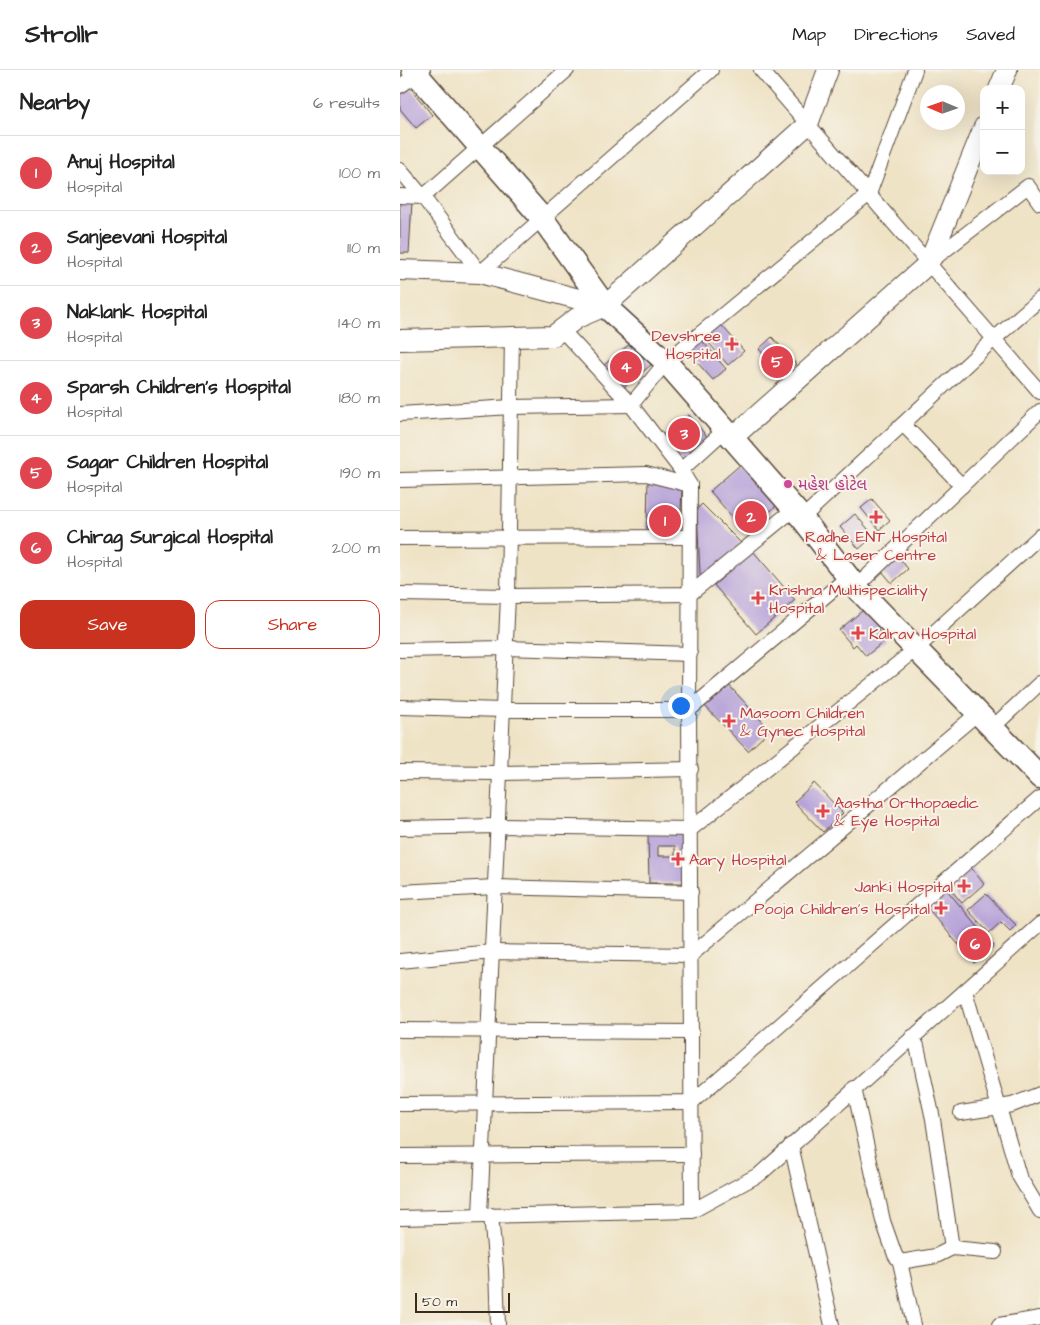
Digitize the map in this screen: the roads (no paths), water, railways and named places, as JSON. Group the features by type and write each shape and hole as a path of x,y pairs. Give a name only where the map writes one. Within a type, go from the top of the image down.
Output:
{"main road":[{"path":"414,75 542,218 605,306 666,362 798,513 852,582 1040,777"}],"street":[{"path":"400,196 422,197 566,70"},
{"path":"480,273 711,70"},
{"path":"761,70 1040,392"},
{"path":"400,340 512,335 553,336 577,318 605,306 808,124 828,70"},
{"path":"400,414 511,408 631,405 666,362 869,194 915,70"},
{"path":"1001,85 1007,70"},
{"path":"929,263 983,130"},
{"path":"400,170 480,273"},
{"path":"681,470 729,434 929,263 1028,186 1040,203"},
{"path":"400,270 480,273 605,306"},
{"path":"400,594 508,596 690,594 798,513 903,424 1040,299"},
{"path":"562,330 631,405 681,470 690,485 689,710 691,769 692,1211"},
{"path":"498,1325 496,1269 485,1215 483,1155 508,596 512,335"},
{"path":"400,707 503,710 689,710 852,582 962,486 1040,411"},
{"path":"903,424 962,486"},
{"path":"400,480 646,474 690,485"},
{"path":"400,828 498,826 691,829 916,649 1040,536"},
{"path":"400,538 689,537"},
{"path":"400,650 506,648 690,654"},
{"path":"400,961 492,952 691,954 985,720 1040,683"},
{"path":"400,772 500,773 691,769"},
{"path":"400,1104 692,1102 1040,798"},
{"path":"400,892 495,887 691,892"},
{"path":"400,1218 692,1211 760,1174 854,1088 1040,924"},
{"path":"965,991 998,1108 1020,1176 1040,1211"},
{"path":"400,1030 692,1032"},
{"path":"912,1037 917,1046 933,1119 952,1248"},
{"path":"854,1088 883,1220 895,1255 900,1262 914,1325"},
{"path":"961,1113 1012,1105 1040,1094"},
{"path":"791,1145 832,1325"},
{"path":"400,1156 692,1154"},
{"path":"900,1262 936,1256 952,1248 995,1252"},
{"path":"999,1325 1040,1318"}],"place":[{"name":"Devshree Hospital","path":"732,344"},
{"name":"Sagar Children Hospital","path":"777,362"},
{"name":"Sparsh Children's Hospital","path":"626,367"},
{"name":"Naklank Hospital","path":"684,434"},
{"name":"મહેશ હોટેલ","path":"788,484"},
{"name":"Sanjeevani Hospital","path":"751,517"},
{"name":"Radhe ENT Hospital & Laser Centre","path":"876,517"},
{"name":"Anuj Hospital","path":"665,521"},
{"name":"Krishna Multispeciality Hospital","path":"758,598"},
{"name":"Kalrav Hospital","path":"858,633"},
{"name":"Masoom Children & Gynec Hospital","path":"729,721"},
{"name":"Aastha Orthopaedic & Eye Hospital","path":"823,811"},
{"name":"Aary Hospital","path":"678,859"},
{"name":"Janki Hospital","path":"964,886"},
{"name":"Pooja Children's Hospital","path":"941,908"},
{"name":"Chirag Surgical Hospital","path":"975,944"}]}
